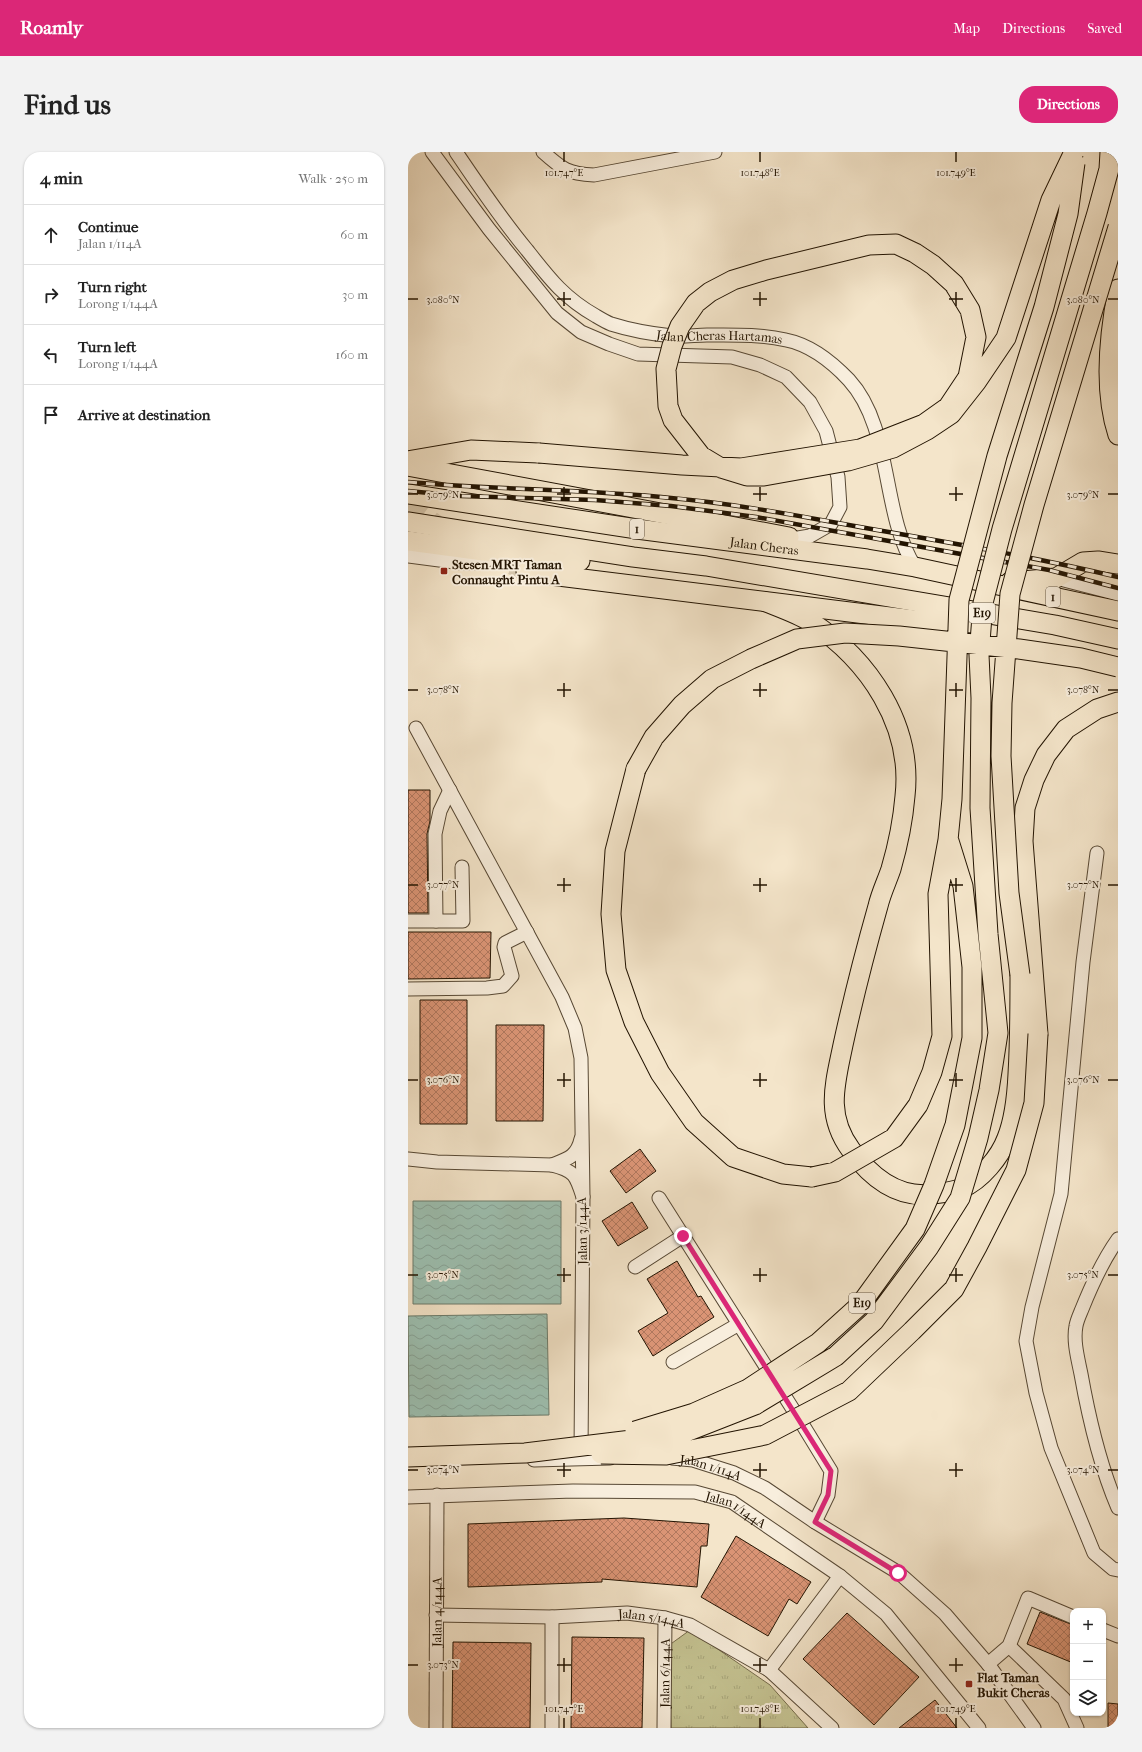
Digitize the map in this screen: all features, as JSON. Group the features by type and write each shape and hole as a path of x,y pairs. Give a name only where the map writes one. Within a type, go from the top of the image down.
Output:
{"highway":[{"path":"408,461 471,450 539,453 682,465 719,467 733,467 741,468 860,449 924,424 948,407 968,377 976,337 970,310 954,284 933,265 915,253 896,244 868,245 766,270 733,280 710,292 696,303 680,326 672,346 666,369 668,406 673,420 701,456 714,464 721,468 747,476 764,476 848,461 893,448 927,430 951,414 977,381 1006,338 1051,200 1074,152"},
{"name":"E19","path":"408,1456 522,1451 634,1431 694,1413 748,1389 818,1343 860,1305 915,1229 934,1185 955,1125 972,1038 972,967 963,886 948,840 952,799 959,600 997,456 1044,307 1068,214 1077,152"},
{"name":"E19","path":"408,1456 525,1454 682,1434 755,1405 836,1356 874,1322 930,1247 960,1198 978,1138 989,1090 998,1033 988,934 980,808 981,698 979,655 983,603 1002,529 1099,206 1109,169 1110,152"},
{"path":"766,602 808,620 834,638 867,674 884,696 898,726 906,758 906,794 891,868 878,904 845,1035 835,1082 834,1105 836,1123 843,1139 860,1162 871,1174 886,1185 902,1192 922,1196 962,1188 978,1178 994,1160 1007,1138 1016,1101 1021,1036 1020,976 1009,893 1001,756 1002,703 1010,594 1034,505 1118,227"},
{"path":"1118,289 1112,331 1110,373 1112,416 1118,435"},
{"path":"408,466 831,544 867,559"},
{"name":"Jalan Cheras","path":"408,494 637,529 867,559 915,567 1118,611"},
{"name":"1","path":"408,522 633,557 706,566 1055,625 1118,639"},
{"path":"408,541 513,555 594,562 633,557"},
{"path":"988,584 1056,578 1083,562 1098,561 1118,564"},
{"path":"526,572 914,620 984,624 1055,625"},
{"path":"948,840 938,894 942,1036 932,1072 918,1105 894,1138 835,1172 812,1177 783,1174 733,1157 694,1122 660,1073 634,1022 616,970 611,914 615,851 636,769 654,737 682,705 712,679 751,659 797,639 845,633 898,636 1019,649 1081,658 1118,667"},
{"path":"525,1454 666,1455 765,1435 849,1391 954,1289 1016,1170 1034,1103 1038,1034 1023,842 1025,808 1034,780 1046,755 1066,729 1097,709 1118,702"}],"street":[{"name":"Jalan Cheras Hartamas","path":"432,152 473,207 557,313 581,332 638,354 732,357 760,365 786,377 810,402 826,431 838,477 840,507 831,524 810,536 798,538"},
{"path":"543,152 561,168 578,175 594,175 676,156 715,152"},
{"name":"Jalan Cheras Hartamas","path":"457,154 502,220 556,287 583,309 610,324 673,336 758,336 787,340 811,349 834,365 850,382 864,402 870,415 882,454 898,528 907,554 915,567"},
{"path":"457,154 478,196 476,204 473,207"},
{"path":"408,556 462,563 474,563 513,555"},
{"path":"1056,578 1118,594"},
{"path":"416,728 562,998 575,1028 581,1058 583,1197"},
{"path":"436,921 435,834 440,811 450,790"},
{"path":"1096,853 1083,962 1061,1194 1032,1307 1026,1341 1036,1393 1051,1448 1094,1553 1113,1569 1118,1570"},
{"path":"408,921 463,921 462,867"},
{"path":"408,989 487,988 503,986 512,976 504,947 505,944 527,932"},
{"path":"552,1165 571,1157 579,1147 581,1138"},
{"name":"Jalan 3/144A","path":"408,1159 437,1162 552,1165 568,1170 578,1180 583,1197 582,1459"},
{"path":"659,1198 738,1324 802,1422 831,1471 828,1495 822,1509 810,1518"},
{"path":"635,1267 683,1236"},
{"path":"1118,1238 1111,1248 1091,1288 1076,1326 1077,1354 1085,1399 1098,1448 1112,1494 1118,1508"},
{"path":"673,1362 738,1324"},
{"name":"Jalan 1/114A","path":"408,1464 670,1458 693,1460 734,1473 765,1488 898,1573 945,1614 988,1664 1034,1728"},
{"name":"Jalan 1/144A","path":"408,1497 573,1491 695,1492 732,1502 840,1576 886,1614 979,1728"},
{"name":"Jalan 4/144A","path":"436,1728 437,1495"},
{"path":"769,1670 840,1576"},
{"path":"988,1664 1009,1646 1028,1598 1070,1616"},
{"name":"Jalan 5/144A","path":"436,1615 552,1617 627,1613 665,1618 690,1625 769,1670 832,1728"},
{"path":"552,1617 552,1728"},
{"name":"Jalan 6/144A","path":"664,1728 665,1618"},
{"path":"1106,1631 1118,1636"},
{"path":"1009,1646 1064,1699 1077,1728"}],"green space":[{"path":"690,1630 770,1685 808,1728 671,1728 668,1646"}],"water":[{"path":"413,1201 561,1201 561,1304 413,1304"},
{"path":"547,1314 549,1415 409,1417 408,1316"}],"building":[{"path":"408,790 430,790 430,821 427,834 428,913 408,913"},
{"path":"408,932 491,932 490,978 408,979"},
{"path":"420,1000 467,1000 467,1124 420,1124"},
{"path":"496,1025 544,1025 543,1121 496,1121"},
{"path":"640,1149 656,1171 626,1193 610,1171"},
{"path":"632,1202 648,1228 618,1246 602,1221"},
{"path":"677,1261 698,1297 701,1296 714,1317 653,1356 638,1331 668,1313 647,1279"},
{"path":"624,1518 709,1524 707,1546 701,1546 697,1587 602,1579 602,1582 468,1587 468,1524"},
{"path":"736,1536 811,1582 797,1604 789,1599 768,1636 701,1597"},
{"path":"1040,1612 1070,1624 1070,1662 1027,1644"},
{"path":"847,1613 919,1677 874,1725 803,1659"},
{"path":"572,1637 644,1638 642,1728 571,1728"},
{"path":"453,1642 531,1643 530,1728 452,1728"},
{"path":"935,1700 957,1728 899,1728"},
{"path":"1108,1703 1118,1704 1118,1728 1108,1728"}],"tunnel":[{"path":"408,503 444,530"},
{"path":"486,553 526,572"}],"railway":[{"path":"408,482 473,487 638,495 723,504 968,546 1118,577"},
{"path":"408,491 461,496 595,500 671,506 756,517 1049,570 1118,588"}],"place":[{"name":"Stesen MRT Taman Connaught Pintu A","path":"444,571"},
{"name":"Flat Taman Bukit Cheras","path":"969,1684"}],"route":[{"path":"683,1236 802,1422 831,1471 828,1495 815,1522 898,1573"}]}
